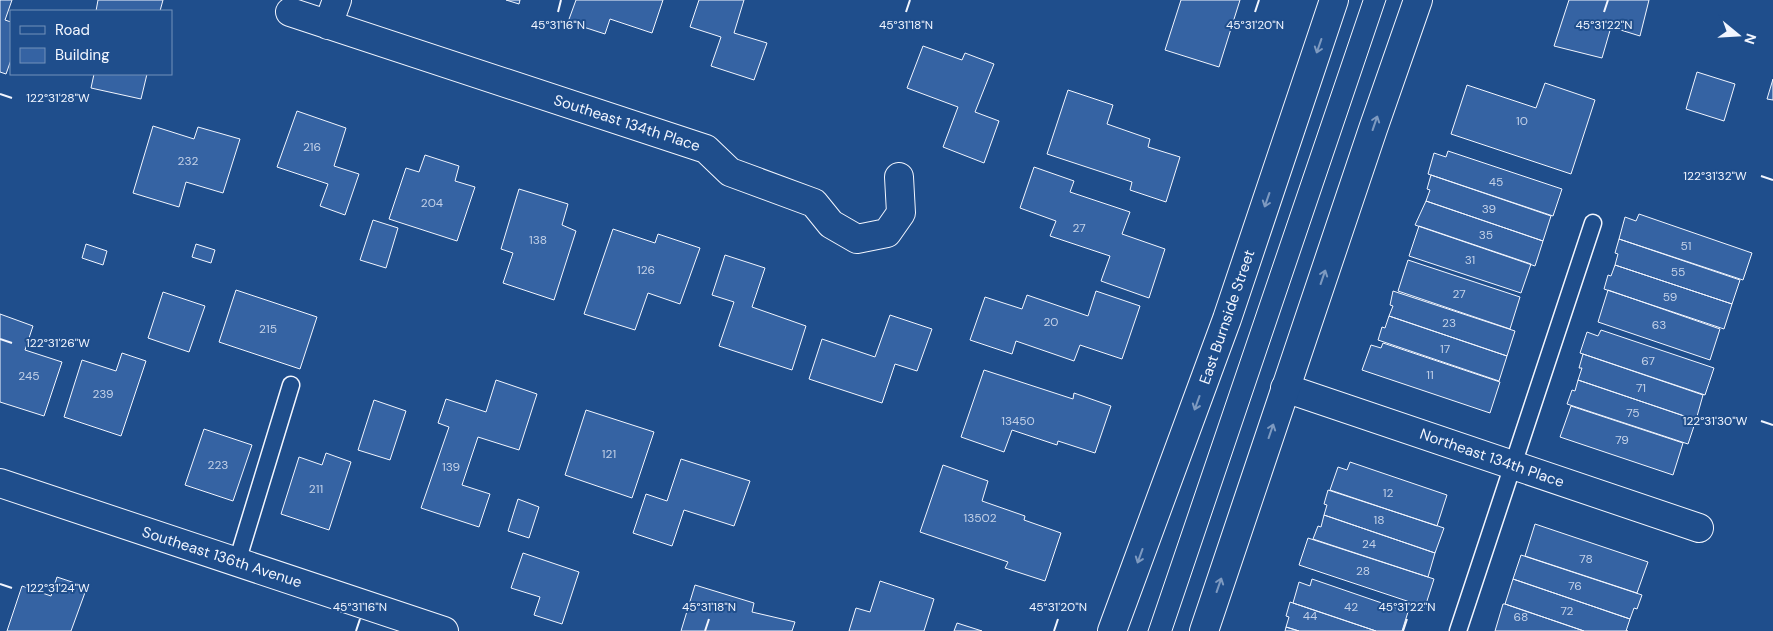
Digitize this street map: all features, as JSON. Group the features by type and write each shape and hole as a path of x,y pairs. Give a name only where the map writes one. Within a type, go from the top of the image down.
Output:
{"street":[{"path":"328,25 337,0"},
{"name":"East Burnside Street","path":"1112,631 1227,319 1334,0"},
{"path":"1204,631 1418,0"},
{"name":"Southeast 134th Place","path":"290,12 706,149 730,172 814,202 831,224 857,239 887,233 901,213 899,177"},
{"name":"Northeast 134th Place","path":"1285,388 1699,528"},
{"name":"Southeast 136th Avenue","path":"0,483 444,631"}],"lane":[{"path":"1458,631 1592,223"},
{"path":"238,562 291,385"}],"building":[{"path":"0,0 12,0 5,20 10,22 10,63 6,74 0,72"},
{"path":"98,0 163,0 160,10 96,10"},
{"path":"506,0 520,0 519,4"},
{"path":"576,0 663,0 652,33 610,19 605,34 568,22"},
{"path":"699,0 744,0 734,33 767,43 754,80 711,66 721,37 690,27"},
{"path":"1181,0 1240,0 1219,67 1165,50"},
{"path":"1569,0 1649,0 1640,36 1611,27 1602,58 1554,46"},
{"path":"923,46 962,60 965,53 994,64 975,112 999,121 984,163 943,147 958,107 907,88"},
{"path":"1697,72 1735,84 1724,121 1686,109"},
{"path":"94,75 147,75 141,99 91,88"},
{"path":"1773,79 1773,100 1767,99"},
{"path":"1545,83 1595,100 1571,174 1451,134 1467,85 1536,108"},
{"path":"1068,90 1113,105 1107,124 1150,139 1148,147 1180,157 1166,202 1130,190 1132,182 1047,154"},
{"path":"297,111 346,128 334,166 359,174 345,215 320,206 328,184 277,167"},
{"path":"153,126 194,139 198,127 240,139 223,193 186,182 179,207 133,193"},
{"path":"1448,151 1562,189 1553,216 1428,174 1434,153 1446,157"},
{"path":"425,155 459,166 455,181 475,187 457,241 389,219 406,168 419,172"},
{"path":"1034,167 1074,181 1070,192 1130,212 1122,234 1165,249 1149,298 1101,281 1110,256 1050,236 1056,221 1020,208"},
{"path":"1431,175 1551,216 1543,241 1426,201 1430,190 1427,189"},
{"path":"519,189 568,204 562,225 576,231 554,300 503,283 513,253 501,249"},
{"path":"1426,201 1543,241 1535,266 1415,225"},
{"path":"1639,214 1752,253 1743,280 1619,239 1625,217 1636,221"},
{"path":"373,220 398,228 386,268 360,260"},
{"path":"1419,226 1531,264 1521,293 1409,256"},
{"path":"613,229 655,243 658,234 700,248 680,304 648,293 635,330 584,314"},
{"path":"1619,239 1740,280 1732,304 1615,265 1618,254 1615,253"},
{"path":"86,244 107,251 103,265 82,258"},
{"path":"196,244 215,250 211,263 192,257"},
{"path":"725,255 765,268 752,307 806,326 792,370 719,346 734,302 712,295"},
{"path":"1408,260 1520,297 1510,329 1398,291"},
{"path":"1615,265 1732,304 1724,329 1604,289 1608,275 1611,276"},
{"path":"236,290 317,317 300,369 219,342"},
{"path":"1608,290 1720,329 1710,360 1598,322"},
{"path":"1096,291 1140,306 1122,359 1080,345 1074,361 1016,341 1012,354 970,340 985,297 1022,309 1027,295 1088,316"},
{"path":"1393,291 1515,331 1507,356 1389,316 1393,306 1390,305"},
{"path":"163,292 205,306 189,352 148,338"},
{"path":"0,314 33,326 25,350 62,362 44,416 0,402"},
{"path":"890,315 932,329 917,371 895,364 882,403 809,379 822,339 875,357"},
{"path":"1389,316 1507,356 1499,381 1378,340 1382,327 1385,328"},
{"path":"1601,330 1714,368 1705,395 1580,353 1587,332 1598,336"},
{"path":"1383,343 1500,382 1490,413 1362,370 1371,345 1381,348"},
{"path":"122,353 146,361 121,436 64,417 82,360 116,371"},
{"path":"1583,354 1703,395 1696,420 1578,380 1582,368 1579,368"},
{"path":"984,370 1073,399 1074,393 1111,406 1095,453 1058,441 1057,445 1012,430 1004,452 961,437"},
{"path":"496,380 537,394 519,450 478,437 462,485 490,494 479,527 421,508 449,427 438,423 446,399 486,412"},
{"path":"1578,380 1696,420 1688,444 1567,404 1572,390 1575,391"},
{"path":"374,400 406,411 390,460 358,450"},
{"path":"1571,406 1683,443 1673,475 1560,437"},
{"path":"586,410 654,432 632,498 565,475"},
{"path":"204,429 252,445 233,501 185,485"},
{"path":"326,453 351,462 329,530 281,514 299,457 322,465"},
{"path":"681,459 750,481 734,526 684,510 672,546 633,533 646,494 667,501"},
{"path":"1350,462 1447,495 1437,526 1330,490 1338,467 1347,470"},
{"path":"943,465 988,481 982,501 1025,516 1024,520 1061,533 1045,581 1005,568 1008,562 920,532"},
{"path":"1328,490 1444,528 1435,553 1324,515 1327,505 1324,504"},
{"path":"518,499 539,507 529,538 508,531"},
{"path":"1324,515 1435,553 1428,577 1313,539 1318,526 1321,527"},
{"path":"1535,524 1648,562 1637,593 1525,556"},
{"path":"1308,538 1434,579 1425,607 1299,565"},
{"path":"523,553 579,572 562,624 534,615 540,597 511,588"},
{"path":"1521,555 1642,595 1637,609 1634,608 1630,619 1513,579"},
{"path":"57,577 87,587 71,631 7,631 22,586 51,596"},
{"path":"1312,579 1408,612 1402,631 1376,631 1293,603 1299,582 1310,586"},
{"path":"1513,579 1630,619 1626,631 1584,631 1505,604"},
{"path":"880,581 934,599 924,631 849,631 856,608 870,612"},
{"path":"695,585 754,603 752,612 795,622 792,631 681,631"},
{"path":"1290,602 1376,631 1299,631 1286,627 1289,617 1286,616"},
{"path":"1503,604 1505,604 1584,631 1495,631"},
{"path":"957,623 982,631 954,631"},
{"path":"1286,627 1299,631 1285,631"}],"tram line":[{"path":"1148,631 1363,0"},
{"path":"1172,631 1386,0"}]}
